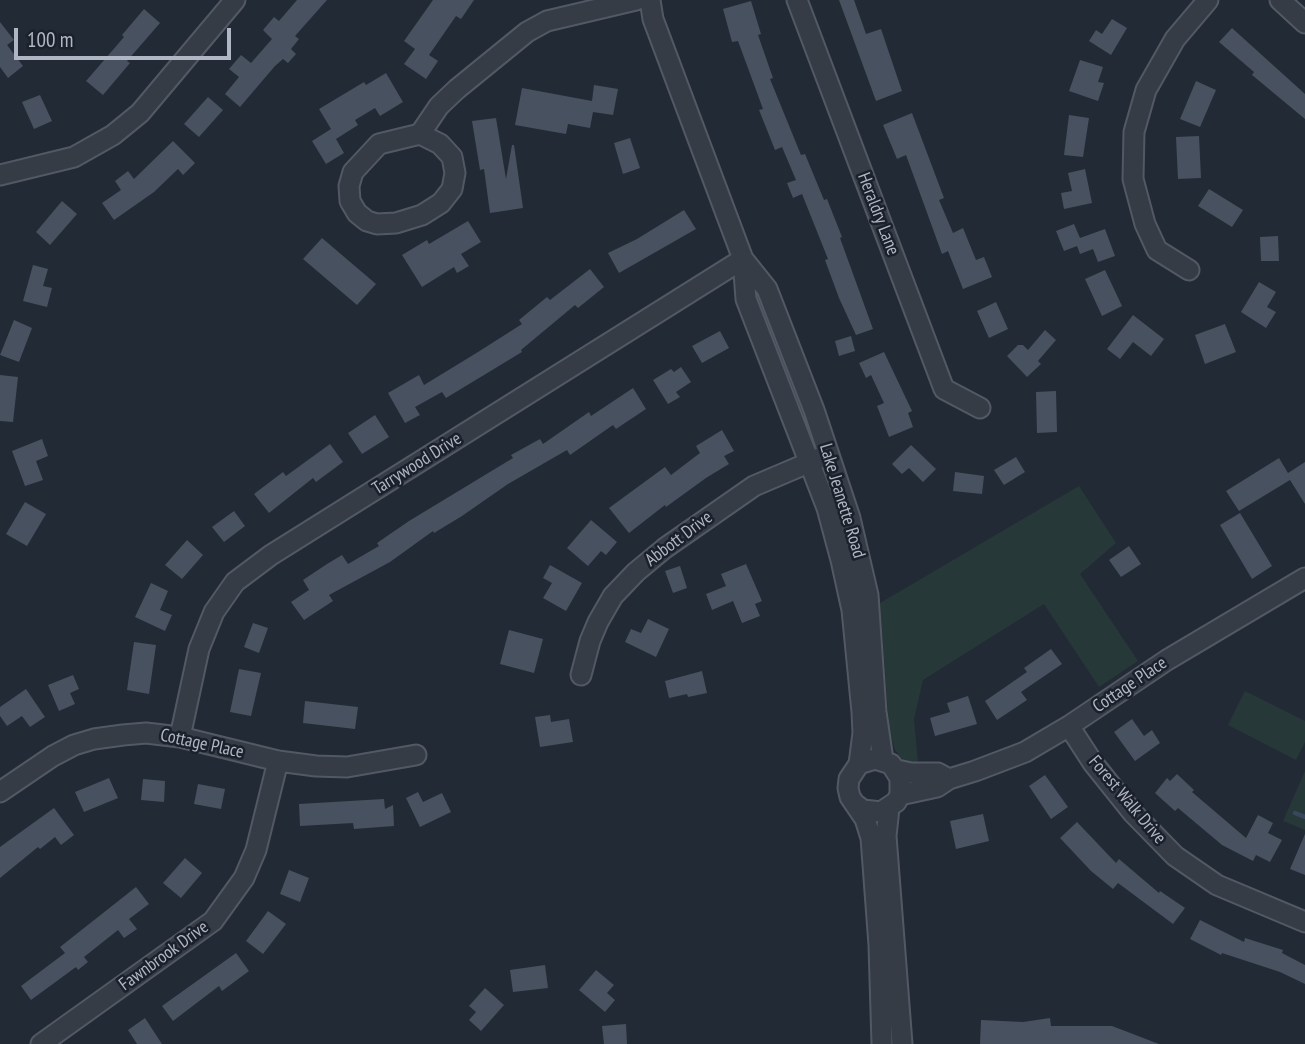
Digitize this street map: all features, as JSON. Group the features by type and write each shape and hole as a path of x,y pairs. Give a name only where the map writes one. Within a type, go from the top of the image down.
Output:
{"street":[{"path":"0,175 74,157 113,135 140,113 235,0"},
{"path":"420,134 440,144 452,157 455,173 452,189 441,203 422,215 396,223 377,224 367,221 350,201 349,186 353,172 380,144 420,134 439,106 527,32 547,21 636,0"},
{"name":"Lake Jeanette Road","path":"650,0 653,19 743,260 746,299 827,508 852,610 863,733 859,764"},
{"name":"Heraldry Lane","path":"797,0 944,389 980,408"},
{"path":"1189,270 1157,250 1145,224 1133,179 1134,132 1146,90 1175,39 1208,0"},
{"path":"1280,0 1305,23"},
{"name":"Lake Jeanette Road","path":"743,260 767,289 814,410 850,518 868,596 876,712 890,765"},
{"name":"Tarrywood Drive","path":"180,737 200,649 214,612 235,582 271,555 743,260"},
{"name":"Abbott Drive","path":"581,675 598,622 613,596 636,572 665,548 754,486 828,454"},
{"name":"Cottage Place","path":"895,801 1025,752 1069,726 1167,660 1305,578"},
{"name":"Forest Walk Drive","path":"1069,726 1093,763 1133,813 1175,856 1217,884 1305,922"},
{"name":"Cottage Place","path":"0,792 53,756 94,739 146,733 180,737 278,761 316,766 347,766 416,755"},
{"path":"883,1044 871,838 865,819 850,797 849,779 859,764 875,759 890,765 900,778 886,836 902,1044"},
{"name":"Fawnbrook Drive","path":"41,1044 213,921 244,878 256,850 278,761"},
{"name":"Cottage Place","path":"890,765 918,774 938,773 950,779"},
{"path":"855,804 872,812 895,801"}],"shaded area":[{"path":"1079,486 1116,543 1080,574 1138,661 1099,687 1044,604 923,680 914,719 918,763 904,761 895,750 889,727 880,603"},
{"path":"1245,691 1305,721 1305,742 1296,760 1228,725"},
{"path":"1305,771 1305,830 1283,821"}],"building":[{"path":"297,0 327,0 295,36 299,39 291,49 296,54 288,63 283,59 275,66 240,107 225,94 239,77 229,69 241,55 251,63 272,39 263,30 274,17 279,21"},
{"path":"433,0 474,0 461,19 456,16 429,55 438,61 426,79 404,64 415,49 404,41"},
{"path":"839,0 854,0 866,34 881,29 902,91 876,101"},
{"path":"751,1 761,34 758,35 773,78 770,79 801,155 805,154 824,200 827,199 873,329 856,335 839,298 825,260 828,259 802,194 793,198 787,183 796,180 782,147 775,150 759,110 763,109 738,41 732,42 723,9"},
{"path":"144,9 160,23 127,61 130,63 103,95 86,81"},
{"path":"1112,19 1127,28 1111,55 1089,41 1096,30 1102,34"},
{"path":"0,22 14,40 7,45 23,66 8,78 0,67"},
{"path":"1232,28 1305,94 1305,119 1252,75 1254,72 1219,42"},
{"path":"1080,60 1103,67 1098,82 1104,83 1098,101 1069,91"},
{"path":"386,73 403,102 380,116 375,108 355,120 358,125 336,139 344,153 326,164 312,141 331,129 319,109 364,82 366,85"},
{"path":"1196,81 1216,90 1200,127 1180,119"},
{"path":"594,85 618,89 613,115 593,112 590,128 568,124 566,134 515,125 522,88 592,101"},
{"path":"40,95 52,121 34,129 22,102"},
{"path":"208,97 223,110 199,137 184,124"},
{"path":"912,113 944,198 939,200 953,233 963,228 976,260 984,257 992,277 963,289 948,251 942,254 906,155 897,159 883,125"},
{"path":"1069,115 1089,118 1083,157 1064,155"},
{"path":"496,118 506,179 514,145 523,208 490,213 484,169 480,170 472,121"},
{"path":"1199,136 1201,178 1178,179 1176,137"},
{"path":"630,138 640,168 623,174 614,143"},
{"path":"173,141 195,163 183,175 178,169 154,192 114,220 102,203 121,190 115,181 128,171 134,179"},
{"path":"1085,169 1092,203 1064,209 1061,193 1072,191 1068,173"},
{"path":"1209,189 1243,210 1232,227 1198,206"},
{"path":"62,201 77,214 50,245 36,232"},
{"path":"684,210 696,229 619,273 608,253"},
{"path":"468,221 481,242 461,254 469,266 457,273 454,267 422,287 402,255 427,240 429,244"},
{"path":"1074,224 1080,238 1105,229 1115,256 1098,262 1093,249 1080,254 1077,246 1064,251 1056,231"},
{"path":"1278,236 1279,261 1261,261 1260,237"},
{"path":"322,238 376,284 357,305 303,259"},
{"path":"33,265 48,269 43,286 52,288 47,307 23,301"},
{"path":"590,269 604,287 578,308 575,305 521,350 522,352 446,398 442,392 415,407 420,415 405,423 388,393 419,375 424,385 478,352 522,324 519,320 547,297 550,300"},
{"path":"1105,270 1122,306 1102,316 1085,279"},
{"path":"1259,282 1276,292 1267,307 1276,312 1266,328 1241,312"},
{"path":"996,302 1008,329 989,338 977,311"},
{"path":"1133,315 1164,339 1151,356 1133,342 1120,359 1107,349"},
{"path":"14,320 32,328 19,362 0,355"},
{"path":"1225,324 1236,352 1205,364 1195,335"},
{"path":"1045,330 1056,340 1038,361 1041,364 1027,377 1007,356 1018,345 1023,345 1028,350"},
{"path":"720,331 729,348 702,363 692,346"},
{"path":"851,336 855,351 839,356 835,341"},
{"path":"884,352 912,411 908,413 913,427 889,437 877,406 884,403 871,375 866,378 859,363"},
{"path":"681,367 691,382 676,392 680,397 668,404 653,380 671,369 674,372"},
{"path":"0,375 18,377 13,422 0,421"},
{"path":"633,388 646,409 616,429 613,425 570,455 567,450 508,484 462,516 434,533 433,531 390,562 329,595 333,601 304,620 291,602 309,590 303,580 327,564 342,555 348,564 379,546 377,543 409,521 513,458 511,455 540,439 543,444 589,412 591,416"},
{"path":"1056,391 1057,432 1037,433 1036,392"},
{"path":"375,415 389,437 362,454 348,433"},
{"path":"722,430 734,451 724,456 729,464 666,507 665,505 629,533 609,508 665,467 671,475 700,453 696,446"},
{"path":"42,439 48,456 36,461 43,480 25,486 12,451"},
{"path":"330,444 343,462 316,482 313,478 269,513 254,494 283,472 286,476"},
{"path":"911,445 936,469 923,482 909,468 902,474 892,464"},
{"path":"1016,457 1025,472 1004,485 994,470"},
{"path":"1279,458 1288,473 1305,462 1305,504 1290,480 1239,511 1226,491"},
{"path":"955,472 984,476 982,494 953,491"},
{"path":"25,502 46,514 27,546 6,534"},
{"path":"234,511 245,526 224,542 212,527"},
{"path":"1240,513 1272,566 1252,579 1220,525"},
{"path":"591,520 617,542 606,555 601,551 588,566 567,548"},
{"path":"187,540 203,555 182,579 165,565"},
{"path":"1129,546 1141,564 1121,577 1109,560"},
{"path":"746,564 762,601 755,604 760,616 742,623 733,601 712,610 706,594 726,586 721,574"},
{"path":"550,565 582,583 566,611 543,598 552,583 543,578"},
{"path":"680,566 687,588 673,593 665,571"},
{"path":"151,583 168,591 160,610 172,615 165,631 135,617"},
{"path":"648,619 669,629 656,657 625,642 631,629 641,633"},
{"path":"253,623 268,628 259,653 244,647"},
{"path":"509,630 543,639 534,673 500,664"},
{"path":"134,642 156,645 149,694 127,690"},
{"path":"1051,649 1062,664 1021,692 1027,700 997,720 985,701 1027,672 1024,668"},
{"path":"239,669 261,673 251,716 230,712"},
{"path":"702,671 707,693 669,698 665,681"},
{"path":"73,675 79,689 70,693 75,704 59,711 48,685"},
{"path":"26,689 45,717 30,727 22,716 7,726 0,716 0,707"},
{"path":"968,696 977,724 935,736 930,718 950,712 947,703"},
{"path":"305,701 358,707 355,729 303,723"},
{"path":"550,715 551,722 569,719 573,742 540,747 535,717"},
{"path":"1132,719 1144,736 1152,730 1160,743 1135,761 1114,732"},
{"path":"1177,774 1194,790 1192,792 1246,838 1258,815 1273,823 1268,833 1282,840 1270,862 1256,855 1253,861 1222,845 1178,808 1175,811 1155,793 1167,778 1170,781"},
{"path":"1045,775 1068,807 1051,819 1029,786"},
{"path":"109,778 118,798 84,812 75,792"},
{"path":"143,779 165,781 164,802 141,800"},
{"path":"198,784 225,789 221,809 194,804"},
{"path":"418,792 423,802 442,793 451,812 420,827 406,798"},
{"path":"384,799 385,809 393,805 394,826 354,829 353,823 300,826 299,804"},
{"path":"54,808 74,835 61,845 55,837 40,849 38,847 0,878 0,847"},
{"path":"983,814 989,841 956,849 950,821"},
{"path":"1077,822 1116,863 1119,859 1159,893 1160,891 1185,908 1173,924 1118,883 1113,889 1091,871 1060,838"},
{"path":"1305,834 1305,875 1290,869"},
{"path":"185,858 202,873 181,898 163,883"},
{"path":"289,870 309,878 300,902 280,894"},
{"path":"136,887 149,904 129,919 137,929 124,938 118,930 84,957 88,962 78,970 76,967 31,1000 21,986 65,953 60,947"},
{"path":"268,911 286,924 263,954 246,941"},
{"path":"1200,920 1244,942 1245,938 1283,950 1282,953 1305,965 1305,984 1280,972 1222,953 1221,955 1190,939"},
{"path":"236,953 249,971 222,991 219,986 173,1021 162,1006"},
{"path":"545,965 548,988 513,992 510,970"},
{"path":"596,970 614,985 607,993 615,1000 605,1012 579,990"},
{"path":"485,988 504,1005 481,1031 469,1020 476,1012 469,1006"},
{"path":"145,1018 162,1044 137,1044 128,1030"},
{"path":"1050,1018 1051,1026 1112,1026 1159,1044 980,1044 981,1020 1023,1022"},
{"path":"626,1024 627,1044 604,1044 602,1026"}],"waterway":[{"path":"1295,813 1305,817"}]}
